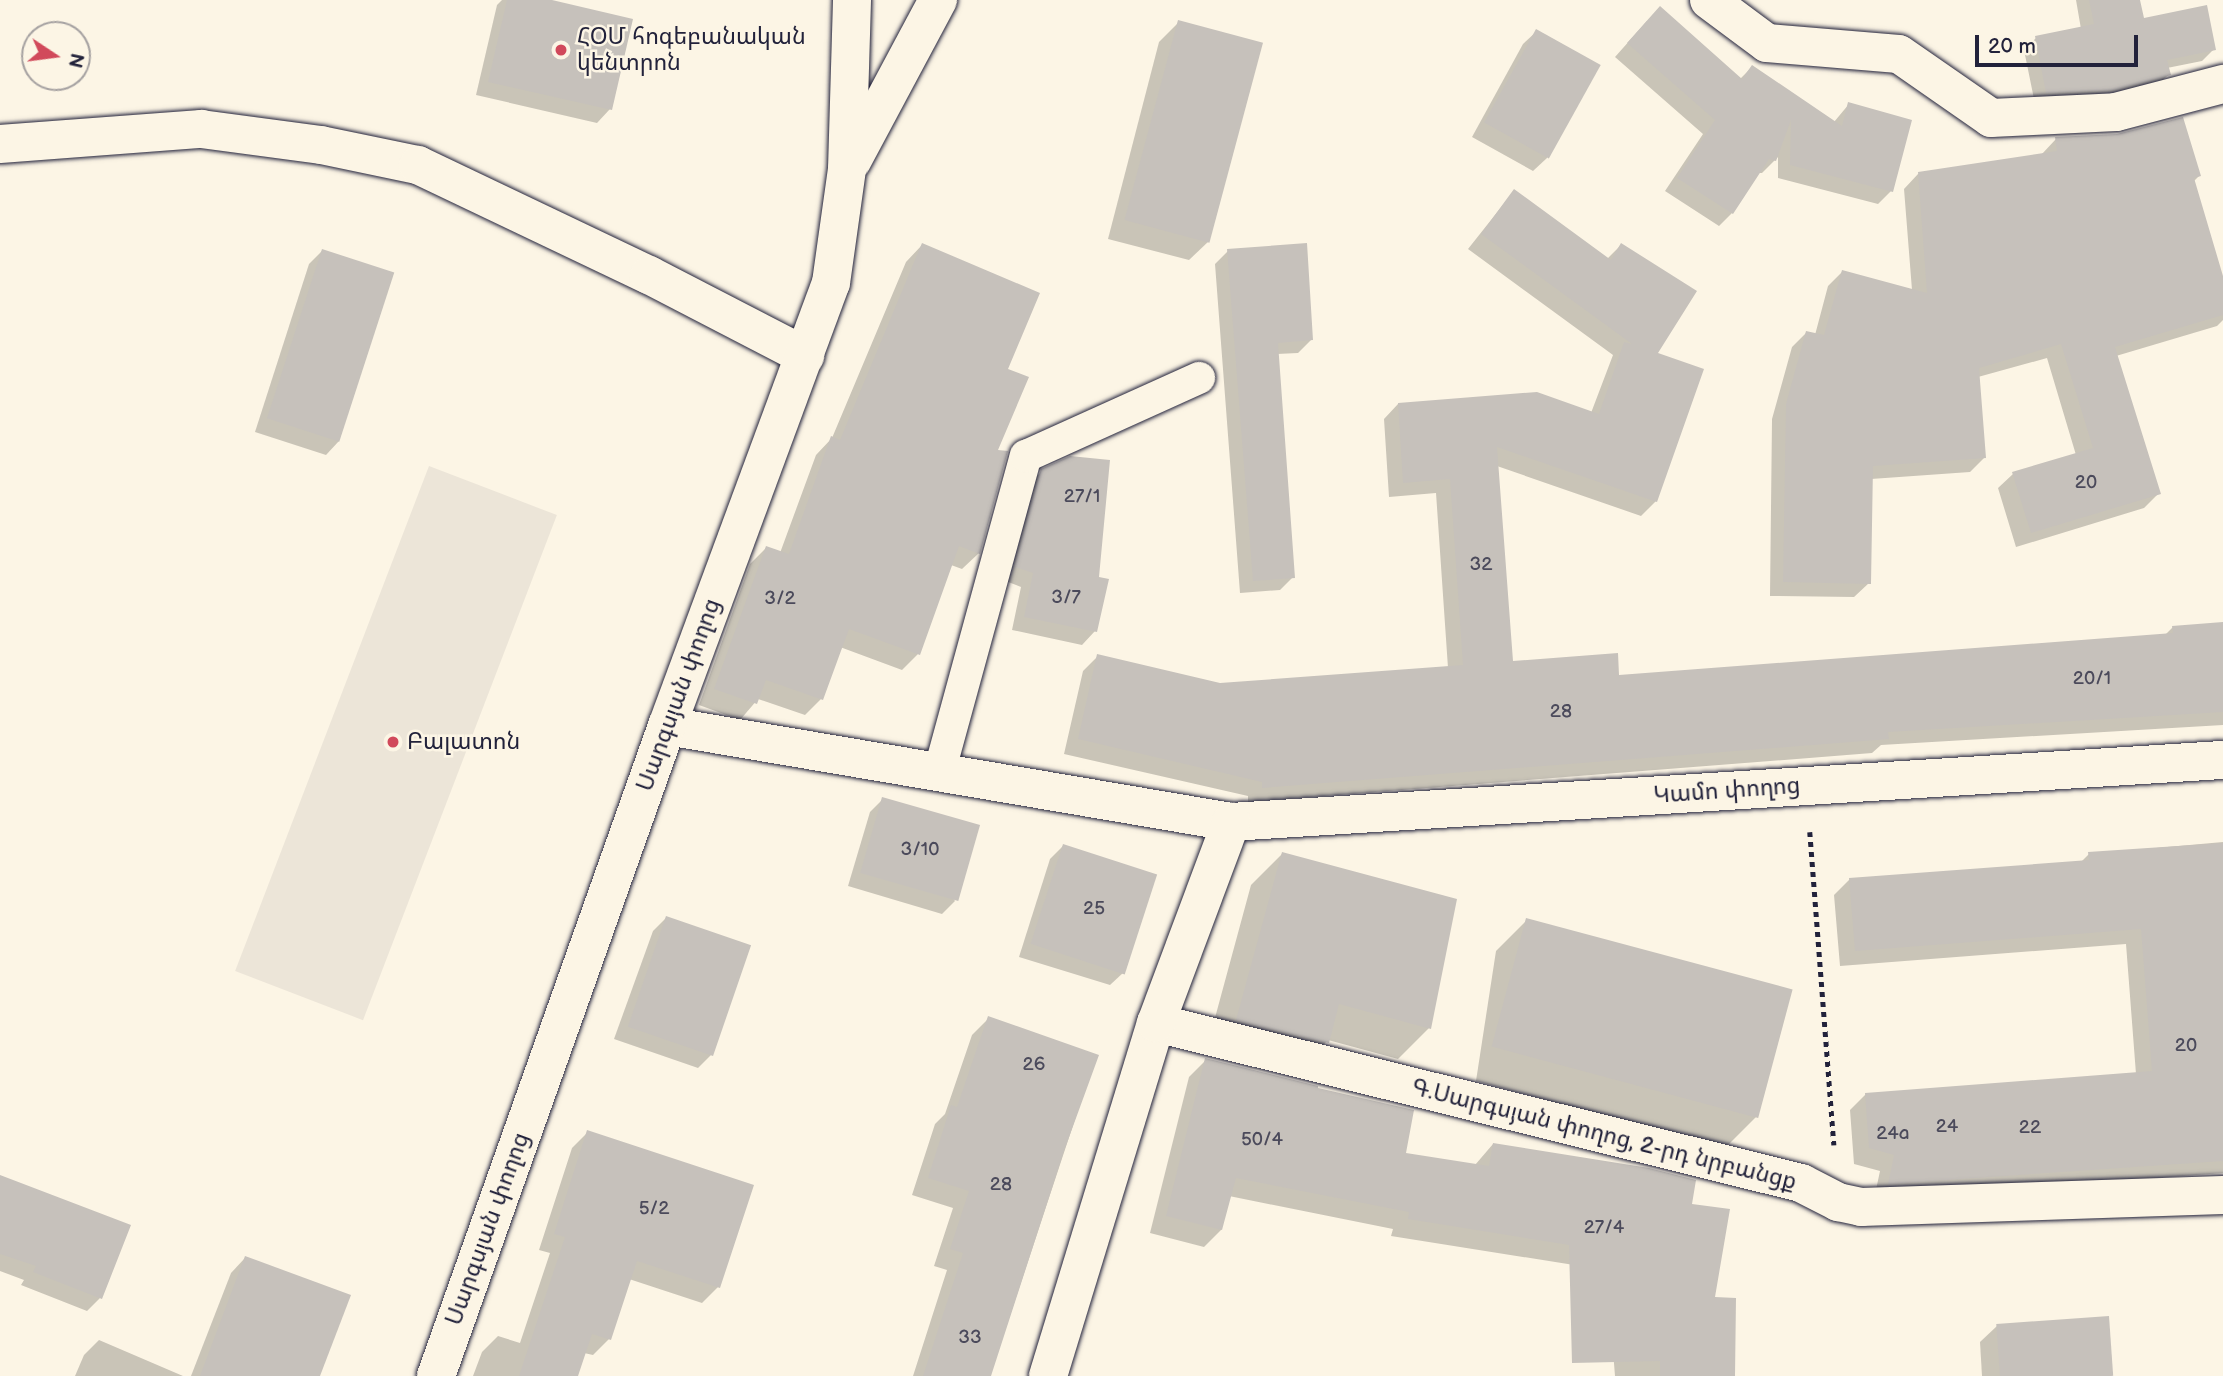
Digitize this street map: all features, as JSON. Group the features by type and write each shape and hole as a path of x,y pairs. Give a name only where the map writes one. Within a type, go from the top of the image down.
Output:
{"street":[{"name":"Սարգսյան փողոց","path":"436,1376 667,726 831,283 848,169 852,0"},
{"path":"848,169 938,0"},
{"path":"1709,0 1767,43 1899,54 1991,118 2116,112 2223,83"},
{"path":"0,144 201,129 321,145 418,165 649,275 805,356"},
{"name":"Կամո փողոց","path":"667,726 1231,822 2223,760"},
{"path":"1048,1376 1156,1023 1231,822"},
{"name":"Գ.Սարգսյան փողոց, 2-րդ նրբանցք","path":"1156,1023 1801,1183 1838,1202 1861,1207 2223,1195"}],"lane":[{"path":"939,772 1026,456 1199,377"}],"path":[{"path":"1806,786 1838,1202"}],"shaded area":[{"name":"Բալատոն","path":"429,466 557,515 363,1020 235,971"}],"building":[{"name":"ՀՕՄ հոգեբանական կենտրոն","path":"507,0 552,0 633,19 612,110 488,82"},
{"path":"2089,0 2140,0 2144,18 2207,5 2216,50 2167,60 2171,75 2113,90 2046,93 2035,36 2094,24"},
{"path":"1660,6 1742,79 1752,65 1842,126 1848,102 1912,120 1893,192 1790,165 1791,120 1776,161 1769,159 1733,214 1677,178 1715,120 1627,43"},
{"path":"1178,20 1263,43 1209,243 1124,220"},
{"path":"1536,29 1601,65 1549,158 1484,123"},
{"path":"2183,117 2201,176 2194,178 2223,276 2223,315 2115,347 2161,494 2031,533 2012,472 2093,448 2061,344 1979,368 1986,458 1873,466 1871,584 1783,582 1786,404 1806,331 1824,335 1842,270 1927,293 1918,172 2057,151 2055,137 2117,134"},
{"path":"1514,189 1611,260 1621,243 1697,291 1658,353 1704,369 1657,502 1497,447 1513,661 1618,653 1619,675 2173,633 2172,626 2223,622 2223,712 1888,732 1889,739 1262,788 1262,782 1078,739 1097,654 1220,683 1463,665 1450,479 1403,483 1398,403 1537,392 1599,414 1624,342 1632,344 1481,234"},
{"path":"922,243 1040,293 1008,369 1029,377 998,450 1008,451 980,554 959,546 920,655 849,629 823,700 766,680 757,704 714,689 766,546 789,554 831,436 840,440"},
{"path":"1307,243 1313,340 1278,343 1295,578 1253,581 1227,249"},
{"path":"322,249 394,272 339,442 267,418"},
{"path":"1070,456 1110,460 1099,577 1109,579 1097,632 1024,617 1033,573 1015,567 1041,469"},
{"path":"882,797 980,825 958,901 860,873"},
{"path":"2223,843 2223,1161 1888,1184 1894,1155 1869,1148 1865,1093 2152,1071 2141,929 1855,951 1849,878 2089,860 2088,852"},
{"path":"1063,844 1157,875 1125,974 1031,944"},
{"path":"1282,852 1457,899 1431,1029 1339,1004 1329,1043 1236,1020"},
{"path":"666,916 751,945 713,1056 628,1027"},
{"path":"1526,918 1793,989 1758,1118 1492,1046"},
{"path":"988,1016 1099,1055 1064,1151 991,1376 923,1376 963,1253 950,1249 969,1191 928,1178 951,1105 957,1107"},
{"path":"1205,1058 1414,1110 1406,1153 1489,1166 1493,1143 1649,1168 1696,1180 1692,1204 1730,1209 1715,1297 1736,1298 1735,1376 1660,1376 1660,1361 1572,1363 1569,1245 1408,1219 1409,1212 1236,1178 1222,1230 1166,1216"},
{"path":"587,1130 754,1185 720,1288 637,1261 611,1340 592,1334 578,1376 519,1376 565,1237 554,1234"},
{"path":"0,1175 131,1225 102,1299 33,1272 36,1266 0,1254"},
{"path":"245,1256 351,1295 320,1376 200,1376"},
{"path":"2109,1316 2113,1376 2000,1376 1996,1324"}],"place":[{"name":"ՀՕՄ հոգեբանական կենտրոն","path":"561,50"},
{"name":"Բալատոն","path":"393,742"}]}
